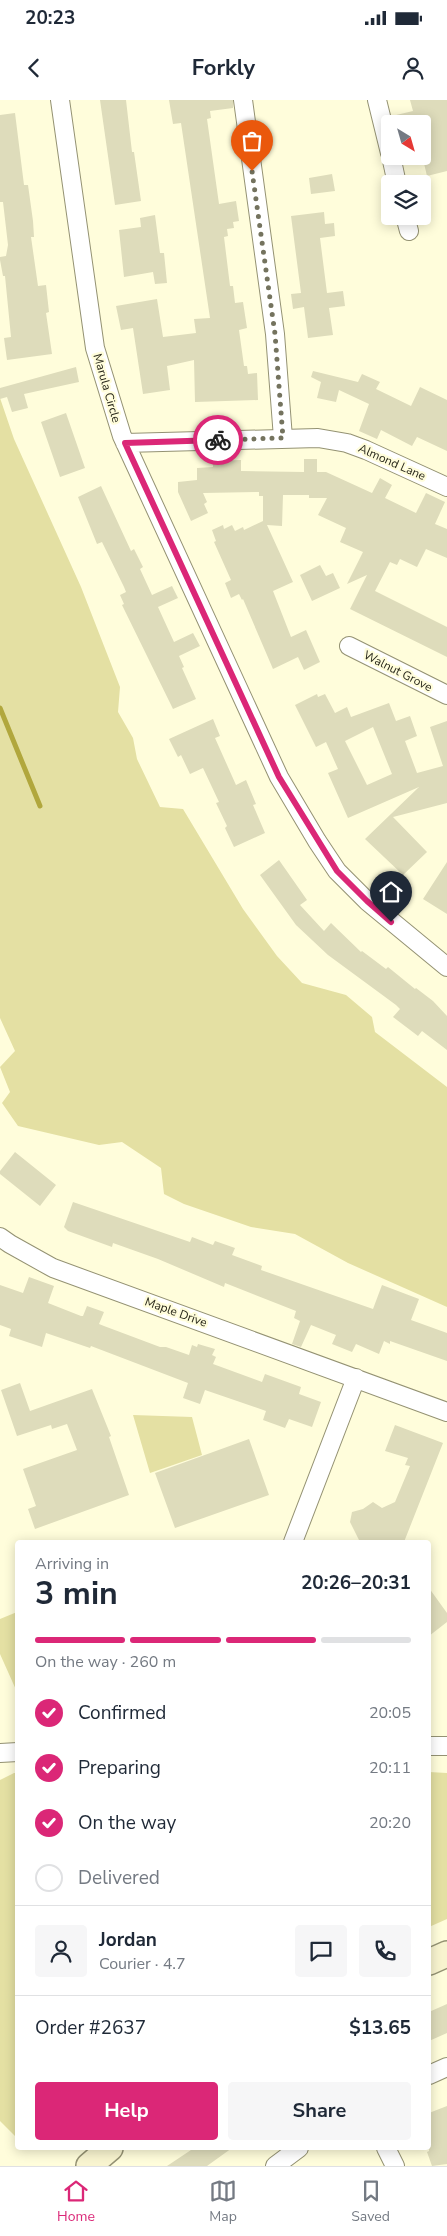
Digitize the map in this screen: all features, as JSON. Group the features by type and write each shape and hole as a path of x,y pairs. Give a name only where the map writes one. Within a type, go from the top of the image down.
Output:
{"main road":[{"path":"431,1961 447,1954"},
{"path":"88,2166 108,2150"}],"street":[{"name":"Marula Circle","path":"60,100 95,348 125,443 279,777 317,841 337,871 367,901 447,967"},
{"path":"243,100 275,334 283,438"},
{"path":"377,100 381,117"},
{"name":"Almond Lane","path":"125,443 318,438 347,443 447,486"},
{"name":"Walnut Grove","path":"349,646 447,695"},
{"name":"Maple Drive","path":"0,1236 10,1244 53,1268 447,1412"},
{"path":"294,1540 356,1378"},
{"path":"431,1746 447,1746"},
{"path":"0,1753 15,1752"},
{"path":"431,2074 447,2067"},
{"path":"275,2166 296,2150"},
{"path":"387,2150 395,2166"}],"shaded area":[{"path":"0,398 14,439 81,587 120,687 118,712 133,738 137,759 160,807 183,809 243,909 277,956 302,983 346,995 372,1017 375,1032 447,1087 447,1307 348,1263 295,1234 251,1227 184,1204 164,1194 161,1168 122,1142 99,1145 18,1126 2,1103 10,1092 0,1067 15,1051 0,1018"},
{"path":"133,1415 192,1417 202,1455 150,1473"},
{"path":"15,1613 15,1688 0,1654 0,1619"},
{"path":"431,1772 447,1773 447,1919 431,1926"},
{"path":"15,1773 15,2136 0,2121 0,1780"}],"building":[{"path":"100,100 126,100 132,152 134,152 141,201 115,205"},
{"path":"169,100 233,100 233,108 210,111 211,118 207,119 219,204 236,201 239,221 233,222 234,228 227,229 228,236 224,237 230,286 233,286 235,303 243,302 247,328 239,330 244,366 247,366 248,374 257,373 258,400 195,402 194,360 167,366 170,390 143,394 133,328 121,330 116,306 157,299 163,337 196,333 194,319 210,318 181,123 173,124"},
{"path":"410,100 447,100 447,171 427,175 424,165 431,165 431,115 396,115 413,111"},
{"path":"15,113 24,185 28,185 33,221 34,237 31,237 38,286 46,285 49,312 46,313 52,354 7,360 4,338 11,337 5,276 3,276 0,260 0,257 6,256 8,245 3,202 0,202 0,115"},
{"path":"332,174 335,191 311,194 309,178"},
{"path":"324,212 325,224 334,223 335,236 320,238 327,293 343,291 345,306 329,308 333,335 308,338 304,307 293,309 291,294 301,293 291,216"},
{"path":"155,215 160,253 164,253 167,283 155,284 153,272 124,277 119,230 141,227 140,218"},
{"path":"76,367 79,382 24,394 28,408 12,412 7,397 0,399 0,388"},
{"path":"313,371 358,382 362,374 380,382 376,389 411,406 420,387 447,400 447,451 417,437 412,446 381,430 377,439 359,431 369,404 339,390 336,402 317,398 321,382 311,377"},
{"path":"66,413 85,468 60,477 41,422"},
{"path":"304,459 317,459 317,472 326,472 372,493 380,478 392,485 385,498 416,513 426,493 445,502 435,524 447,529 447,558 426,549 417,567 400,559 397,565 390,562 375,591 447,627 447,657 350,609 367,575 347,584 363,552 340,542 346,528 318,515 327,498 309,498 309,495 283,495 282,526 267,525 293,582 273,591 291,637 306,630 320,662 304,670 298,657 273,669 243,599 239,594 231,598 225,583 231,580 214,542 216,541 212,530 223,525 224,529 232,525 235,531 243,527 244,530 263,521 263,496 259,496 259,492 203,493 207,502 204,504 208,513 191,521 178,492 178,482 197,480 197,468 213,467 213,461 241,460 241,471 304,472"},
{"path":"101,486 131,551 134,549 143,567 140,569 152,595 172,586 178,598 158,607 174,642 193,633 200,646 179,656 184,667 182,668 196,699 173,709 122,605 124,604 120,595 126,592 124,587 102,542 97,544 78,497"},
{"path":"320,565 326,576 333,573 340,588 312,601 300,575"},
{"path":"317,694 318,697 325,694 335,713 347,707 351,717 389,703 396,721 410,716 417,736 405,741 417,773 443,766 430,727 447,721 447,803 393,817 427,852 403,875 365,839 419,787 348,818 328,773 338,769 326,742 316,747 295,705","holes":["373,727 392,774 367,785 345,741"]},
{"path":"213,719 220,736 215,738 236,785 246,780 256,804 253,805 265,833 234,847 216,803 219,802 203,768 190,774 181,755 178,757 169,739"},
{"path":"279,860 307,900 300,905 324,931 331,923 361,952 386,969 388,967 433,1001 447,1016 447,1050 422,1031 418,1036 393,1017 400,1009 396,1005 328,955 296,925 260,875"},
{"path":"447,862 447,914 423,899"},
{"path":"15,1152 56,1185 40,1206 0,1174 0,1171"},
{"path":"73,1202 190,1242 192,1237 213,1245 215,1241 235,1248 232,1255 262,1266 261,1270 373,1309 382,1285 419,1299 411,1320 447,1333 447,1361 390,1341 390,1344 384,1341 379,1354 356,1344 352,1352 332,1344 336,1335 311,1325 301,1347 292,1344 300,1321 294,1318 296,1311 225,1283 224,1287 158,1259 113,1243 112,1247 68,1231 64,1227"},
{"path":"29,1277 54,1286 48,1303 81,1316 83,1316 87,1306 104,1312 99,1324 160,1347 166,1347 189,1355 192,1345 197,1347 198,1344 215,1349 212,1355 216,1357 213,1364 262,1382 265,1374 301,1387 299,1394 321,1402 312,1427 289,1419 285,1428 263,1420 266,1411 205,1390 200,1404 183,1398 188,1383 91,1346 90,1348 46,1333 42,1347 9,1336 11,1329 0,1325 0,1285 23,1293"},
{"path":"20,1383 30,1411 92,1389 111,1436 109,1437 129,1495 35,1529 28,1509 36,1506 23,1469 77,1450 67,1424 52,1429 51,1425 17,1436 1,1390"},
{"path":"395,1425 443,1443 405,1540 359,1540 350,1522 352,1512 363,1509 373,1502 382,1508 395,1502 410,1466 405,1465 408,1458 385,1451"},
{"path":"249,1439 269,1495 175,1528 155,1473"},
{"path":"431,1591 447,1613 447,1622 431,1634"},
{"path":"447,2004 447,2033 431,2040 431,2011"},
{"path":"447,2106 447,2164 432,2166 427,2152 431,2150 431,2112"},
{"path":"191,2150 229,2150 207,2166 167,2166"}],"waterway":[{"path":"0,708 40,806"}],"way so far":[{"path":"218,440 283,438 275,334 258,225 252,171"}],"route":[{"path":"218,440 125,443 279,777 337,871 391,922"}]}
